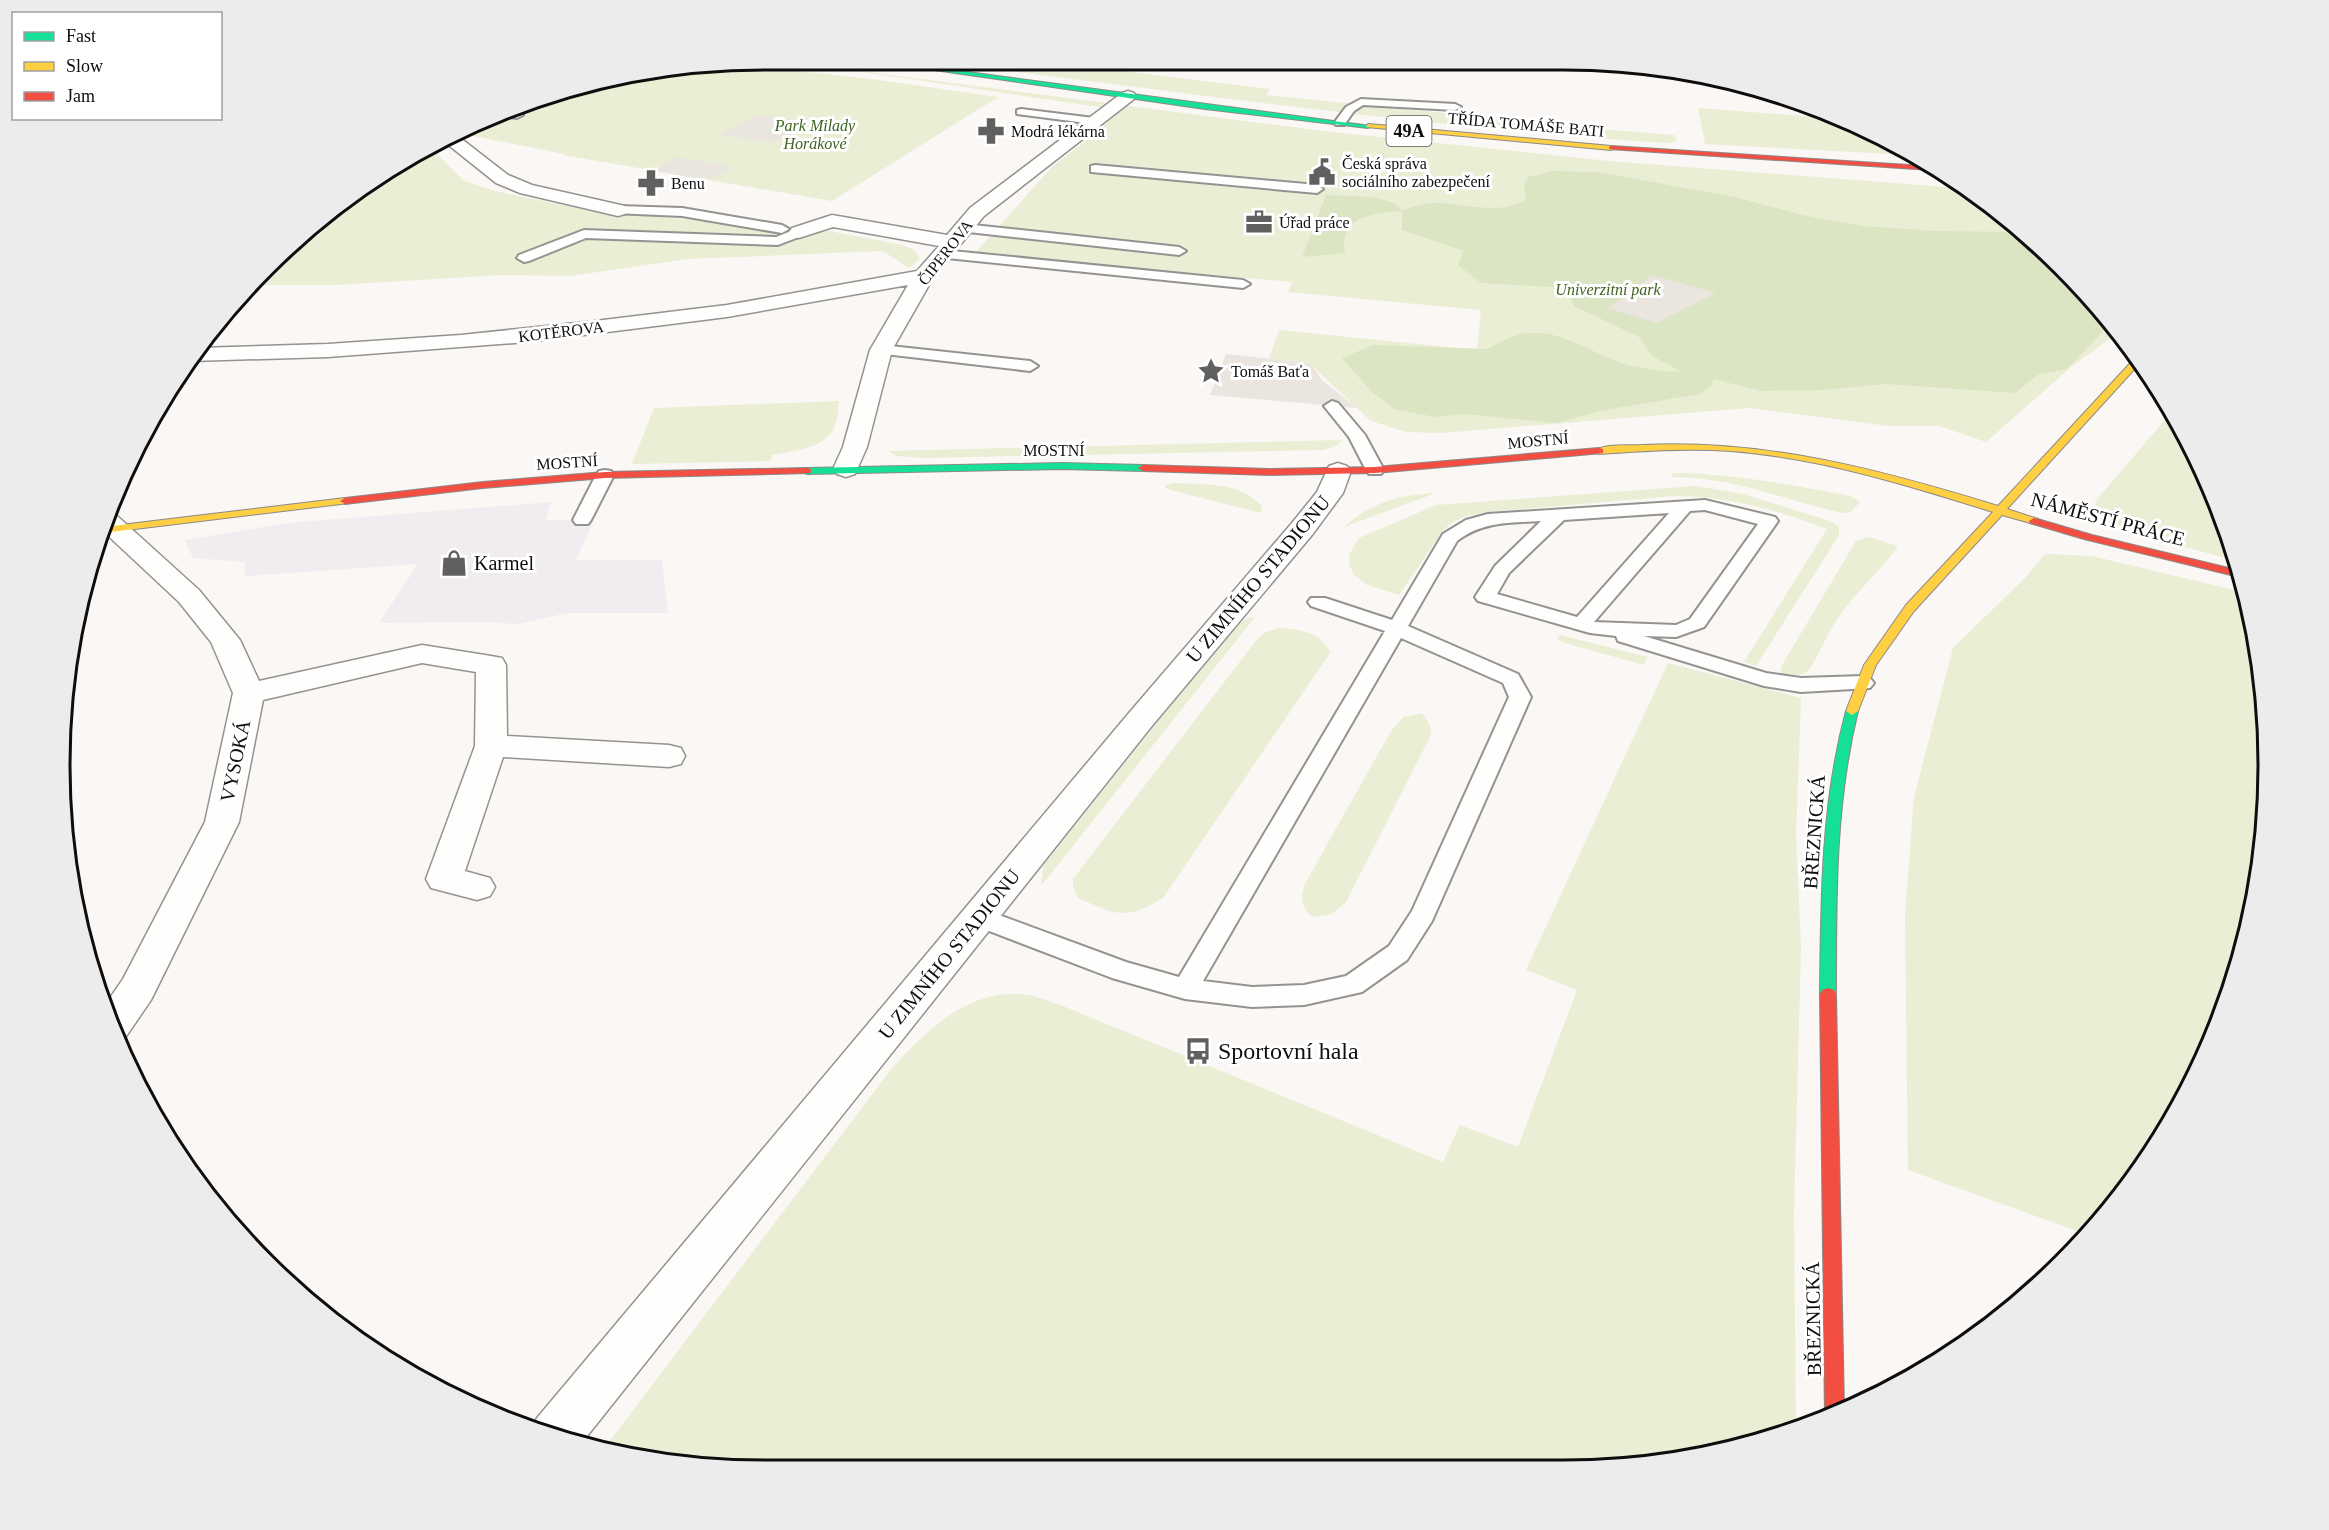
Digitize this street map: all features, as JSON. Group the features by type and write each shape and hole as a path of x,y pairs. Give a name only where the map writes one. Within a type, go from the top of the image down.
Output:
{"main road":[{"name":"TŘÍDA TOMÁŠE BATI","path":"938,70 1340,123 1571,146 1916,167"},
{"name":"BŘEZNICKÁ","path":"1834,1405 1828,1043 1829,885 1837,773 1844,739 1863,683 1876,655 1910,608 2132,366"},
{"name":"MOSTNÍ","path":"113,525 483,485 605,476 1062,466 1269,472 1375,470 1644,447 1720,448 1784,455 1926,488 1999,509"},
{"name":"NÁMĚSTÍ PRÁCE","path":"1999,509 2088,537 2231,572"}],"street":[{"name":"ČIPEROVA","path":"846,469 855,447 881,350 924,276 977,212 1128,96"},
{"path":"456,143 501,179 526,189 618,210"},
{"path":"799,232 832,221 952,241"},
{"name":"KOTĚROVA","path":"205,355 369,347 517,336 728,311 924,276"},
{"name":"U ZIMNÍHO STADIONU","path":"561,1429 1151,706 1302,529 1330,494 1338,471"},
{"name":"VYSOKÁ","path":"112,529 189,597 225,640 249,693 222,822 137,989 118,1018"},
{"path":"249,693 422,654 491,665 491,747 444,879 477,887"},
{"path":"491,747 669,756"}],"lane":[{"path":"1340,123 1350,110 1361,102 1455,107"},
{"path":"1021,112 1094,121"},
{"path":"1095,169 1317,189"},
{"path":"618,210 682,212 799,232"},
{"path":"524,258 584,234 778,241 799,232"},
{"path":"952,241 1179,251"},
{"path":"952,241 1243,284"},
{"path":"881,350 1030,366"},
{"path":"1332,406 1357,435 1375,470"},
{"path":"582,520 605,476"},
{"path":"1185,989 1450,538 1461,528 1476,521 1488,519 1705,505 1769,521 1697,623 1676,631 1589,627"},
{"path":"1589,627 1684,507"},
{"path":"1558,515 1502,570 1485,597 1764,679 1802,685 1863,683"},
{"path":"980,917 1121,971 1185,989 1252,997 1304,995 1353,985 1398,953 1423,914 1520,697 1511,679 1398,630 1318,602"}],"shaded area":[{"path":"756,116 811,122 774,143 720,135"},
{"path":"675,157 733,168 706,180 654,171"},
{"path":"1652,275 1716,293 1656,323 1608,308"},
{"path":"1226,354 1310,363 1322,380 1357,408 1210,395"},
{"name":"Karmel","path":"551,502 546,520 594,520 576,560 662,560 668,613 567,613 518,624 379,623 418,564 245,576 245,562 193,558 185,540 287,523"}],"green space":[{"name":"Park Milady Horákové","path":"777,70 803,72 998,97 832,201 562,155 564,154 472,136 542,107 585,94 674,76 720,72"},
{"name":"Univerzitní park","path":"849,70 1323,131 1609,161 1949,187 1987,214 2022,243 2055,274 2111,338 2071,367 1986,442 1939,426 1889,426 1749,408 1441,433 1406,432 1371,421 1309,363 1269,358 1279,330 1477,350 1481,310 1288,292 1292,282 974,254 1052,167 1102,128 1119,110"},
{"path":"1003,70 1114,70 1270,89 1265,98 1268,95 1512,120 1512,122 1674,135 1677,141 1668,143 1493,129"},
{"path":"1698,108 1813,117 1893,154 1705,144"},
{"path":"437,154 464,181 495,191 586,210 701,221 799,235 829,231 903,245 915,250 920,259 909,268 883,251 688,259 570,276 502,275 336,285 264,285 307,243 342,214 379,188"},
{"name":"Univerzitní park","path":"1553,171 1597,172 1735,197 1802,215 1865,226 1935,231 2009,232 2055,274 2104,329 2067,369 2039,374 2015,393 1885,384 1823,390 1761,391 1713,379 1712,386 1700,394 1599,411 1557,423 1465,414 1435,417 1394,409 1371,391 1342,358 1373,345 1488,349 1509,338 1528,333 1562,338 1632,366 1682,372 1652,356 1639,337 1574,306 1569,294 1551,287 1481,283 1458,265 1464,251 1402,230 1402,211 1422,204 1445,203 1505,207 1526,199 1524,186 1528,177"},
{"path":"1326,195 1356,196 1389,201 1402,211 1370,215 1353,224 1347,231 1344,241 1345,253 1302,257"},
{"path":"839,401 835,425 825,439 808,448 772,455 770,461 632,464 654,408"},
{"path":"2166,420 2187,458 2206,499 2227,558 2125,531 2095,506 2098,498"},
{"path":"1342,440 1336,446 1324,450 923,458 896,456 888,451"},
{"path":"1671,473 1761,480 1850,496 1860,502 1851,512 1842,513 1738,485 1673,477"},
{"path":"1173,483 1232,488 1253,498 1262,506 1261,513 1167,489 1164,486"},
{"path":"1695,486 1743,494 1830,521 1839,527 1839,535 1756,666 1744,662 1827,529 1752,505 1713,498 1673,496 1490,512 1463,517 1450,524 1442,532 1399,595 1367,585 1354,575 1349,564 1350,553 1359,538 1436,505"},
{"path":"1436,493 1344,527 1365,511 1387,501"},
{"path":"1869,537 1898,546 1838,618 1807,672 1799,675 1780,674 1782,665 1856,541"},
{"path":"2045,554 2092,556 2236,590 2253,674 2257,720 2257,810 2253,856 2235,945 2222,988 2206,1031 2165,1112 2115,1188 2078,1231 1908,1170 1905,915 1914,797 1953,648 2024,579"},
{"path":"1255,617 1041,886 1043,866 1232,628 1248,618"},
{"path":"1279,628 1294,629 1316,636 1330,653 1163,898 1139,910 1121,913 1112,912 1078,898 1073,887 1073,879 1255,642 1264,633"},
{"path":"1560,635 1647,657 1644,665 1557,640"},
{"path":"1668,663 1801,698 1796,835 1801,948 1794,1212 1796,1420 1744,1436 1655,1454 1564,1460 765,1460 674,1454 609,1441 889,1072 933,1028 968,1005 1007,994 1037,997 1443,1162 1460,1125 1518,1147 1577,990 1526,970"},
{"path":"1422,713 1430,725 1431,735 1346,902 1332,914 1313,917 1306,910 1302,901 1302,892 1306,882 1391,731 1404,717"}],"traffic: fast":[{"path":"938,70 1205,107 1368,126"},
{"path":"807,471 1062,466 1143,468"},
{"path":"1828,994 1830,851 1837,780 1852,711"}],"traffic: slow":[{"path":"1368,126 1611,148"},
{"path":"1852,711 1870,665 1910,608 2132,366"},
{"path":"1599,451 1694,447 1731,448 1786,455 1858,469 2034,521"},
{"path":"112,529 345,501"}],"traffic: jam":[{"path":"1611,148 1916,167"},
{"path":"1143,468 1269,472 1375,470 1599,451"},
{"path":"345,501 483,485 605,475 807,471"},
{"path":"2034,521 2088,537 2231,572"},
{"path":"1828,994 1834,1405"}],"place":[{"name":"Modrá lékárna","path":"991,131"},
{"name":"Česká správa sociálního zabezpečení","path":"1322,172"},
{"name":"Benu","path":"651,183"},
{"name":"Úřad práce","path":"1259,222"},
{"name":"Tomáš Baťa","path":"1211,371"},
{"name":"Karmel","path":"454,563"},
{"name":"Sportovní hala","path":"1198,1051"}]}
